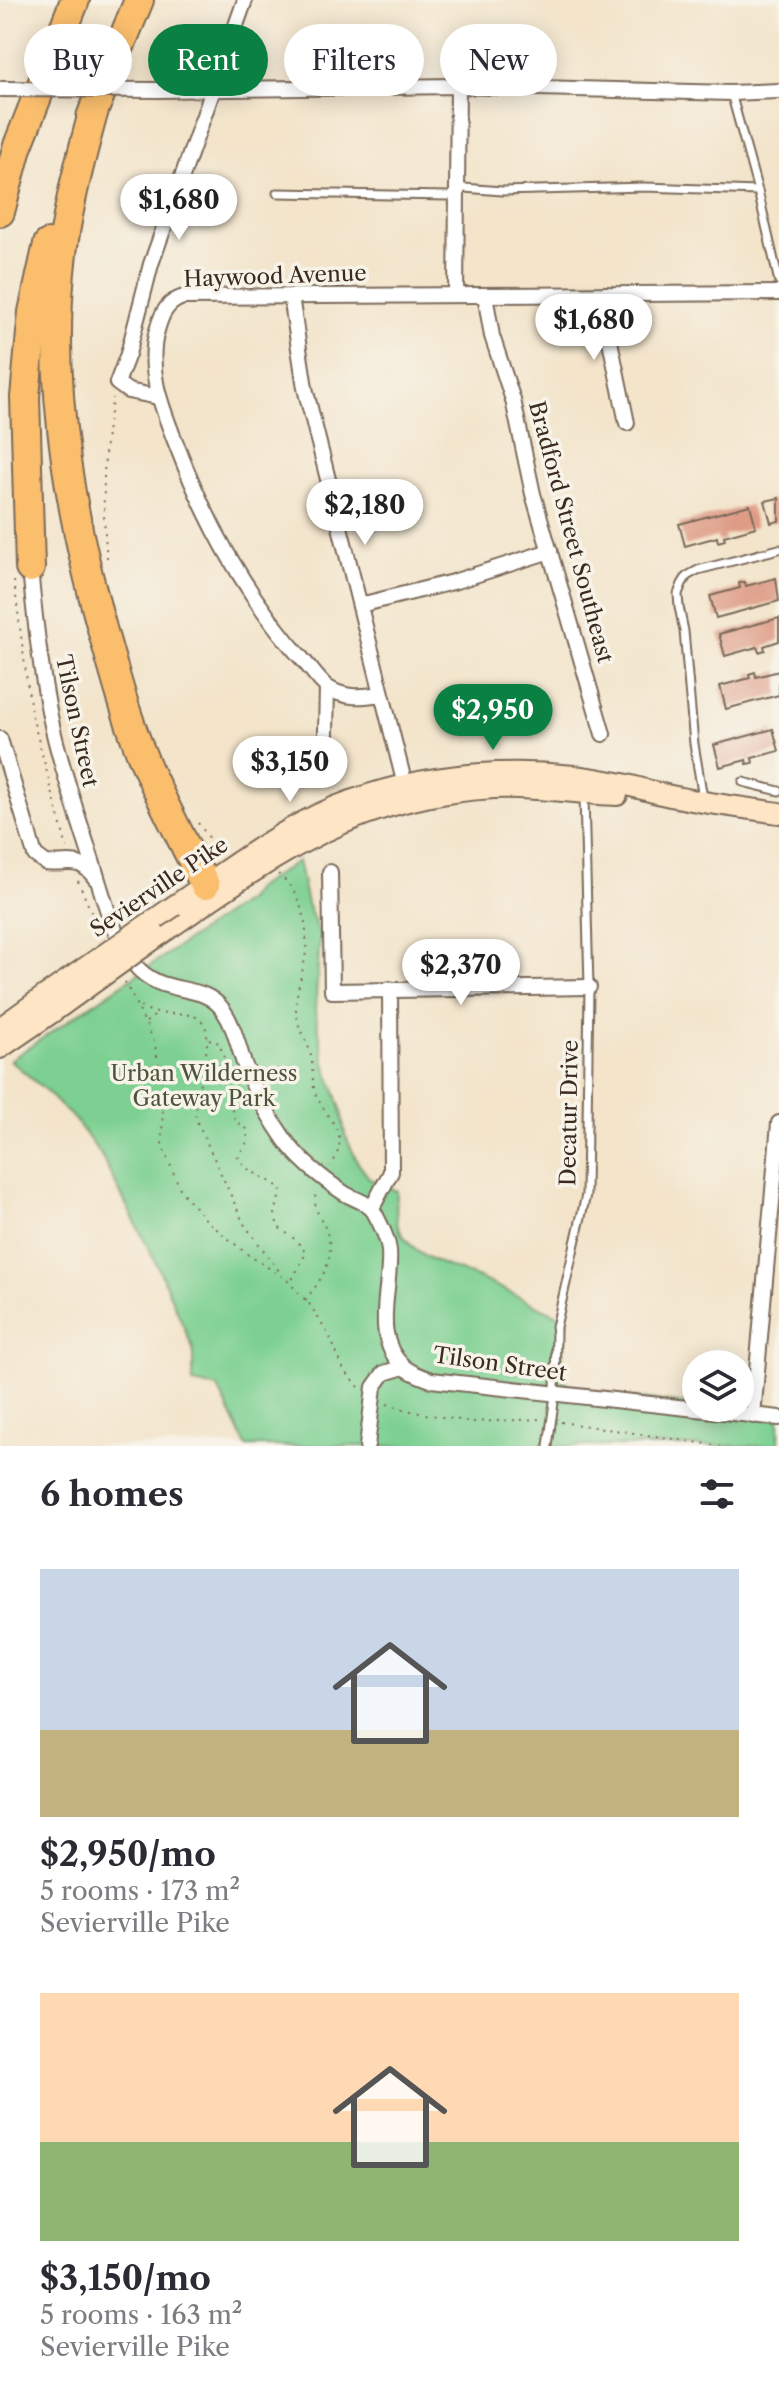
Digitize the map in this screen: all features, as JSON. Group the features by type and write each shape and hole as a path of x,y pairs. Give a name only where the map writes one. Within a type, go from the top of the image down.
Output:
{"highway":[{"path":"0,212 17,148 75,0"},
{"path":"30,568 25,397 33,312 67,175 139,0"},
{"path":"95,106 64,238 58,308 60,384 73,507 94,601 131,726 208,892"}],"street":[{"path":"236,24 245,0"},
{"path":"268,88 440,86"},
{"path":"0,89 148,90"},
{"path":"557,89 731,93 779,91"},
{"path":"158,397 128,391 117,383 128,354 151,264 211,96"},
{"path":"456,295 458,96"},
{"name":"Haywood Avenue","path":"327,687 287,642 233,566 197,498 158,397 153,349 161,317 171,302 184,297 779,293"},
{"path":"605,294 606,322 627,423"},
{"name":"Bradford Street Southeast","path":"485,295 492,336 513,400 533,494 603,734"},
{"path":"291,296 305,388 407,793"},
{"path":"360,605 453,582 550,551"},
{"name":"Tilson Street","path":"30,568 52,727 96,879 117,935 136,966 154,982 202,994 222,1009 235,1033 265,1109 288,1144 324,1178 345,1194 372,1208 387,1241 389,1254 384,1307 388,1343 404,1367 431,1380 682,1408"},
{"path":"325,776 327,687 345,696 359,698 381,694"},
{"path":"0,739 35,855 46,863 71,861 85,866 96,879"},
{"name":"Sevierville Pike","path":"0,1028 50,1003 158,936 208,892 297,826 335,807 490,774 523,773 583,785 623,784 672,797 779,813"},
{"path":"71,861 78,853 83,835"},
{"path":"330,872 332,991 589,987"},
{"name":"Sevierville Pike","path":"0,1048 50,1003 174,906 208,892"},
{"path":"372,1208 391,1172 390,989"},
{"path":"754,1406 776,1188 779,1123"},
{"path":"367,1446 374,1387 384,1373 404,1367"},
{"name":"Tilson Street","path":"754,1416 779,1418"}],"lane":[{"path":"731,93 779,282"},
{"path":"277,193 449,196 464,188 502,191 645,187 758,191"},
{"path":"704,802 694,744 678,594 687,576 698,570 779,549"},
{"path":"743,782 779,791"},
{"name":"Decatur Drive","path":"548,1446 555,1395 556,1327 586,1195 589,987 583,785"}],"path":[{"path":"138,1006 158,1013 193,1015 202,1020 206,1027 208,1038 194,1107 196,1119 244,1224 286,1279"},
{"path":"146,1023 158,1013"},
{"path":"208,1038 219,1043 230,1075 227,1096 236,1121 247,1129 248,1141 238,1156 244,1168 281,1189 275,1214 278,1227 296,1240 306,1253 290,1284"},
{"path":"305,1300 329,1335 344,1370 373,1400 414,1412 471,1422 551,1419 572,1425 720,1446"}],"green space":[{"name":"Urban Wilderness Gateway Park","path":"298,861 307,904 320,935 315,1011 325,1063 341,1109 345,1135 358,1163 370,1179 397,1191 399,1228 413,1247 433,1260 568,1319 561,1372 571,1391 682,1403 682,1422 754,1422 754,1411 779,1414 779,1446 246,1446 218,1388 193,1383 193,1348 158,1267 101,1155 76,1121 10,1060 247,900 255,889"}],"building":[{"path":"779,498 779,521 771,523 765,501"},
{"path":"750,505 756,527 724,536 725,540 718,542 717,537 685,546 679,524"},
{"path":"776,578 779,601 716,618 710,596 740,588 739,583 745,582 746,586"},
{"path":"779,618 779,641 764,646 765,650 759,652 757,647 725,656 719,634"},
{"path":"779,671 779,695 726,709 720,686 750,678 749,674 755,672 756,677"},
{"path":"773,729 779,751 752,758 753,763 747,764 746,760 720,767 714,745"}]}
